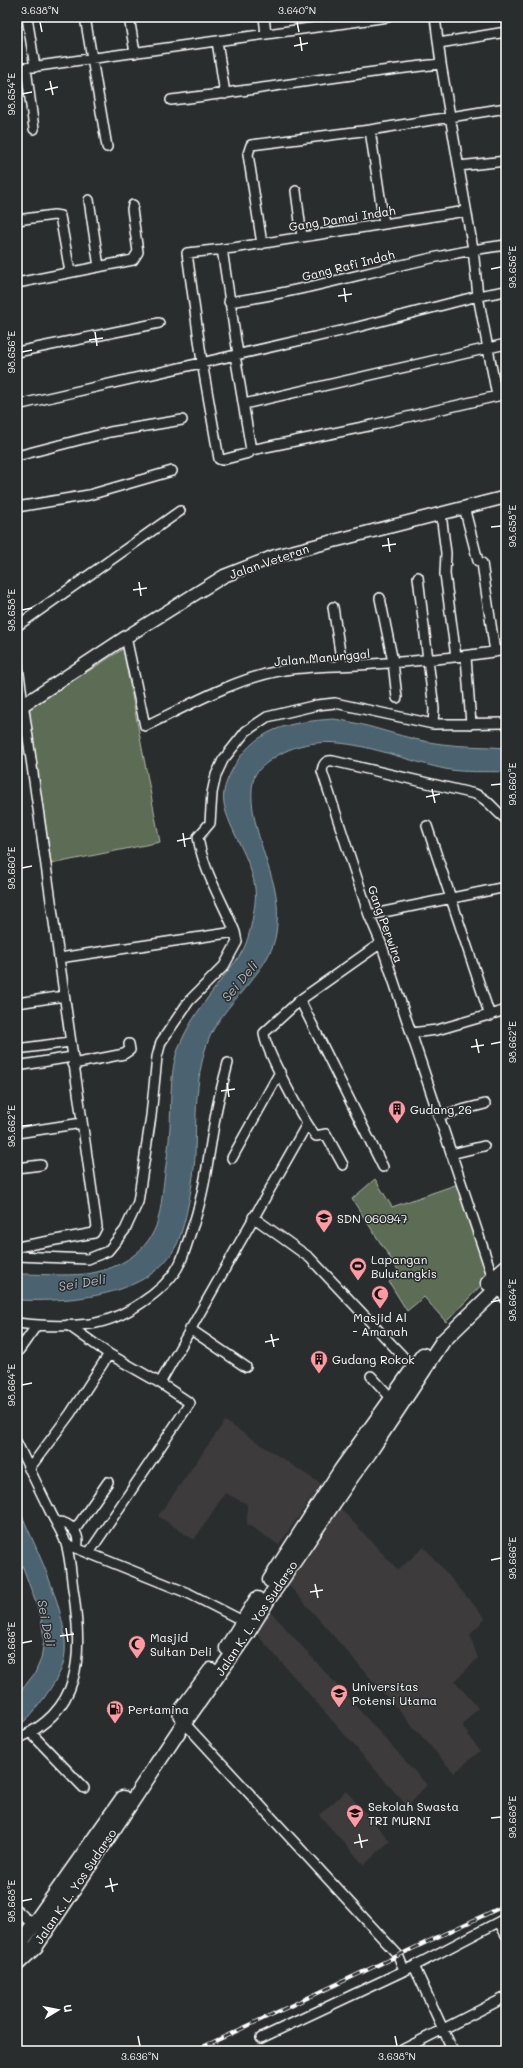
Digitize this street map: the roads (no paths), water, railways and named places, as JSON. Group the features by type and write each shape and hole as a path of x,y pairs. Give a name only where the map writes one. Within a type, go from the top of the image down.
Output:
{"highway":[{"name":"Jalan K. L. Yos Sudarso","path":"17,1948 132,1786 248,1632 267,1600 369,1453 443,1341 499,1281 506,1267"},
{"name":"Jalan K. L. Yos Sudarso","path":"17,1964 36,1946 181,1719 196,1688 220,1659 341,1470 444,1328 499,1281"}],"main road":[{"name":"Jalan Veteran","path":"20,707 126,637 224,576 252,564 296,550 506,497"}],"street":[{"path":"27,17 26,68 34,129"},
{"path":"85,17 107,147"},
{"path":"130,17 135,53"},
{"path":"264,17 266,34"},
{"path":"26,68 388,17"},
{"path":"202,362 219,459 222,460 249,453 252,450 373,425 502,394 487,349 478,296 473,249 441,64 435,17"},
{"path":"439,43 506,32"},
{"path":"217,41 225,94"},
{"path":"171,100 225,94 379,70 441,64"},
{"path":"262,244 248,154 251,145 370,130 451,115 506,108"},
{"path":"370,130 384,224"},
{"path":"459,166 506,161"},
{"path":"296,191 302,237"},
{"path":"89,200 99,267"},
{"path":"17,283 133,260 137,256 138,252 132,209 134,205"},
{"name":"Gang Damai Indah","path":"202,362 187,255 189,252 222,250 466,211"},
{"path":"17,220 54,215 60,216 70,272"},
{"name":"Gang Rafi Indah","path":"229,302 281,293 387,267 473,249 506,245"},
{"path":"222,250 236,355 252,450"},
{"path":"17,405 236,355 478,296 506,291"},
{"path":"17,352 159,323"},
{"path":"244,404 506,344"},
{"path":"17,456 110,432 182,420"},
{"path":"17,507 89,495 172,471"},
{"path":"464,508 478,561 482,563 495,652"},
{"path":"17,626 180,511"},
{"path":"441,514 446,553 445,574 456,657"},
{"path":"418,577 434,709 433,724"},
{"path":"380,598 393,662 397,698"},
{"path":"333,607 342,665"},
{"name":"Jalan Manunggal","path":"126,637 145,726 225,688 279,671 342,665 466,657 506,650"},
{"path":"466,657 471,724"},
{"path":"17,660 20,707 59,958 97,1228 96,1232 17,1247"},
{"path":"17,1256 88,1260 108,1251 125,1230 138,1202 151,1116 157,1057 162,1042 189,1001 224,966 236,942 235,932 208,872 200,850 198,837 210,823 212,793 216,775 223,760 246,731 267,717 317,705 335,703 433,724 506,723"},
{"name":"Gang Perwira","path":"506,819 500,816 484,797 475,794 333,761 326,762 322,771 369,915 381,943 451,1154 506,1300"},
{"path":"427,826 490,1016"},
{"path":"369,915 506,887"},
{"path":"59,958 235,932"},
{"path":"343,1165 326,1134 316,1136 307,1124 280,1072 264,1033 300,1000 381,943"},
{"path":"17,1003 64,996"},
{"path":"300,1000 383,1167"},
{"path":"411,1033 437,1030 490,1016 506,1010"},
{"path":"17,1049 70,1042"},
{"path":"17,1066 124,1054 130,1050 129,1044"},
{"path":"17,1323 37,1325 90,1324 111,1318 129,1311 150,1296 174,1272 180,1264 200,1203 210,1157 216,1114 228,1063"},
{"path":"232,1158 280,1072"},
{"path":"438,1116 485,1104"},
{"path":"17,1133 82,1123"},
{"path":"160,1383 307,1124"},
{"path":"451,1154 484,1146"},
{"path":"17,1168 41,1165"},
{"path":"253,1217 310,1258 414,1368"},
{"path":"17,1353 37,1325"},
{"path":"68,1325 109,1354 160,1383 190,1403 89,1553"},
{"path":"190,1329 246,1367"},
{"path":"29,1469 70,1414 109,1354"},
{"path":"371,1376 392,1399"},
{"path":"17,1443 66,1544 77,1620 79,1647 76,1673 70,1691 62,1706 50,1719 31,1733 17,1739"},
{"path":"74,1531 108,1482"},
{"path":"56,1522 67,1524 74,1531 78,1540 77,1548"},
{"path":"66,1544 190,1594 243,1621"},
{"path":"181,1719 398,1955 404,1970"},
{"path":"31,1733 84,1788"},
{"path":"17,1910 34,1926"},
{"path":"261,2038 414,1966 502,1920 506,1935"},
{"path":"414,1966 453,2051"},
{"path":"400,2051 506,1998"}],"water":[{"name":"Sei Deli","path":"334,719 361,724 401,736 428,742 458,746 506,748 506,772 445,769 378,750 355,745 332,743 310,744 289,750 268,762 259,770 255,775 252,788 252,802 254,817 276,895 276,933 272,948 265,962 213,1029 207,1044 198,1085 195,1156 191,1188 183,1225 177,1244 165,1262 148,1276 129,1286 107,1293 60,1300 17,1300 17,1274 69,1275 86,1274 108,1269 118,1265 137,1253 151,1236 158,1221 161,1204 170,1134 172,1081 176,1055 190,1024 210,994 242,952 251,926 255,903 255,891 250,868 224,806 224,791 227,782 240,757 261,737 287,725"},
{"name":"Sei Deli","path":"17,1504 50,1581 63,1624 65,1643 64,1660 56,1680 32,1714 17,1726 17,1696 35,1673 41,1659 44,1639 41,1617 17,1551"}],"railway":[{"path":"194,2051 506,1905"}],"place":[{"name":"Gudang 26","path":"397,1124"},
{"name":"SDN 060947","path":"324,1233"},
{"name":"Lapangan Bulutangkis","path":"358,1281"},
{"name":"Masjid Al - Amanah","path":"380,1309"},
{"name":"Gudang Rokok","path":"319,1374"},
{"name":"Masjid Sultan Deli","path":"137,1659"},
{"name":"Universitas Potensi Utama","path":"339,1708"},
{"name":"Pertamina","path":"115,1724"},
{"name":"Sekolah Swasta TRI MURNI","path":"355,1828"}]}
